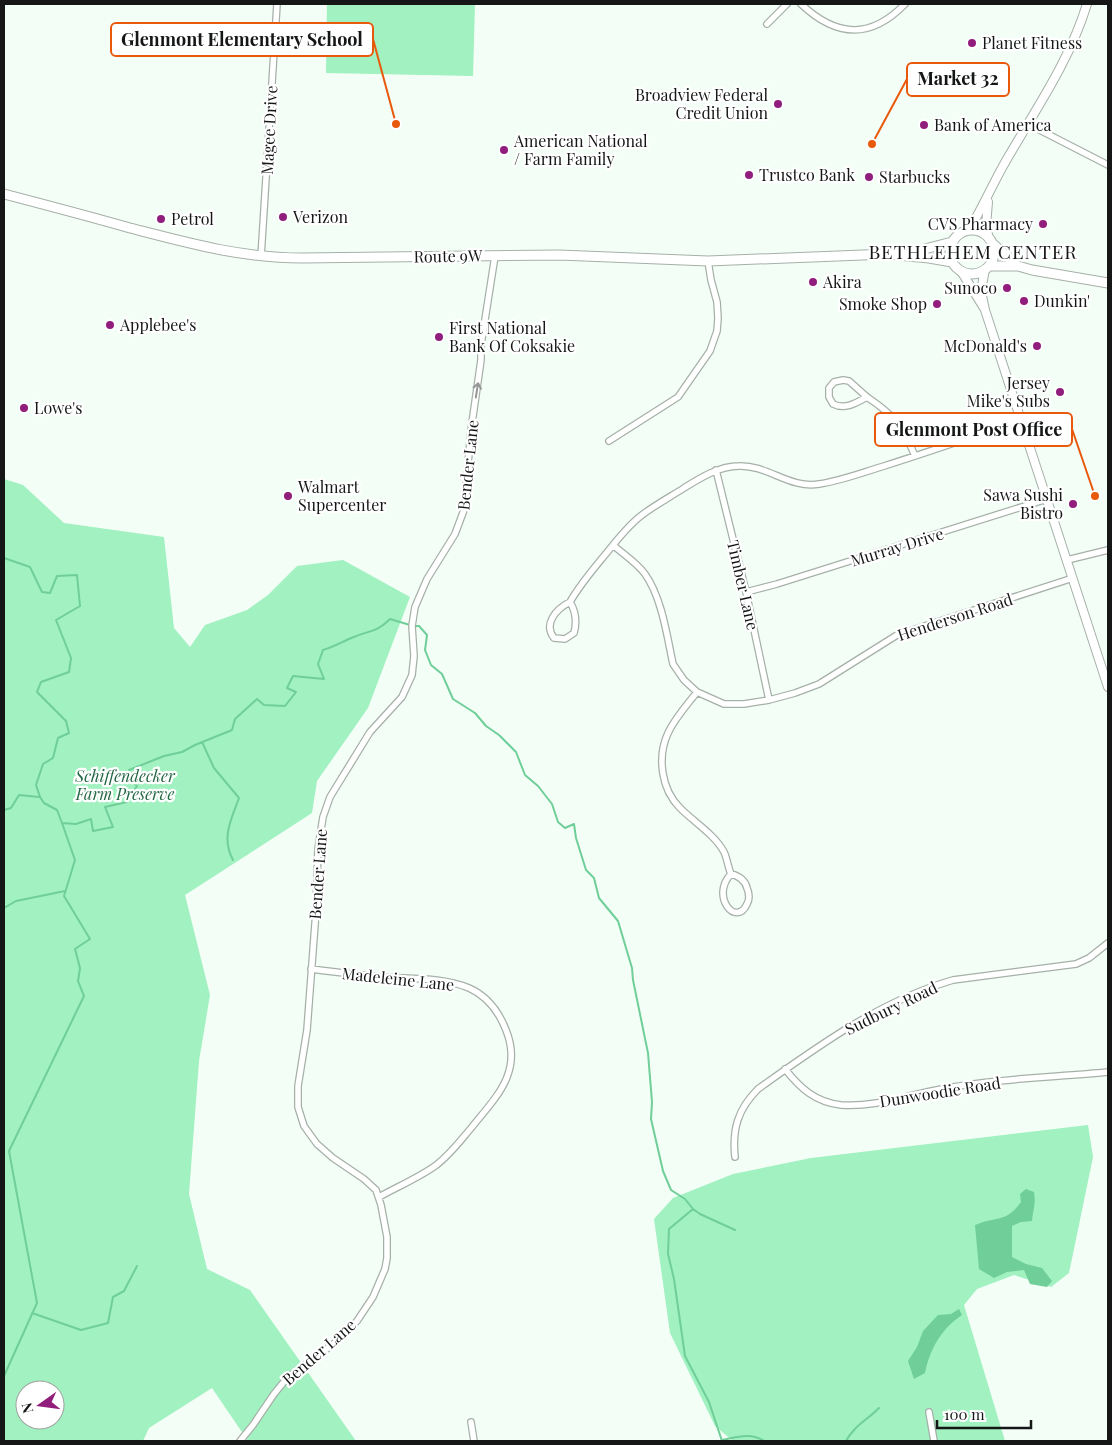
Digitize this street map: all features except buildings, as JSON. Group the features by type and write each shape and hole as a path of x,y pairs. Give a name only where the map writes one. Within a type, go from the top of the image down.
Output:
{"main road":[{"path":"969,230 1069,51 1087,4"},
{"path":"989,193 986,226 993,255 987,267 981,291 985,310 1108,687"},
{"name":"Route 9W","path":"4,194 191,244 261,257 559,255 708,261 899,254 952,242"},
{"path":"985,310 961,271 952,262 950,256 952,242 962,232 969,230 981,232 1018,266"},
{"name":"Route 9W","path":"899,254 952,262"},
{"path":"961,271 974,274 987,267 1018,266 1108,283"}],"street":[{"name":"Magee Drive","path":"261,257 277,4"},
{"path":"767,24 787,4"},
{"path":"801,4 817,18 844,30 855,30 881,23 905,4"},
{"path":"1028,124 1108,165"},
{"name":"Bender Lane","path":"240,1441 293,1372 347,1332 362,1314 384,1275 387,1258 387,1237 376,1190 367,1181 321,1149 309,1134 298,1107 298,1086 306,1039 316,911 318,849 325,810 330,797 366,738 402,697 409,684 413,669 412,626 415,607 427,580 455,534 464,510 474,408 482,360 481,345 495,256"},
{"path":"609,442 678,397 710,351 718,331 718,318 717,302 708,261"},
{"path":"867,397 847,406 837,406 831,401 829,388 838,381 847,380 855,386 895,418 915,456"},
{"path":"570,602 576,619 574,633 565,639 554,638 550,629 552,618 570,602 580,586 622,534 642,515 695,481 716,470 729,466 756,468 792,482 816,485 833,482 1022,420"},
{"name":"Timber Lane","path":"716,470 746,592 769,700"},
{"name":"Murray Drive","path":"746,592 786,582 1047,499"},
{"name":"Henderson Road","path":"613,545 644,573 650,583 656,595 673,664 684,680 697,692 724,704 744,704 795,693 819,684 897,635 1073,578"},
{"path":"1067,560 1108,550"},
{"path":"697,692 668,732 663,752 663,774 668,791 678,806 724,851 731,874 742,879 749,894 747,906 737,913 727,907 723,896 723,884 731,874"},
{"name":"Sudbury Road","path":"735,1156 734,1132 743,1108 758,1088 850,1025 925,989 953,980 1076,964 1089,958 1108,944"},
{"name":"Madeleine Lane","path":"311,969 454,983 470,988 494,1007 503,1021 509,1037 512,1052 510,1068 507,1081 498,1095 447,1156 434,1167 378,1197"},
{"name":"Dunwoodie Road","path":"785,1069 798,1086 807,1093 826,1102 841,1105 892,1100 955,1086 1108,1072"},
{"path":"929,1412 934,1441"},
{"path":"471,1422 474,1441"}],"green space":[{"path":"327,4 475,4 473,76 326,73"},
{"name":"Schiffendecker Farm Preserve","path":"4,479 23,485 64,523 164,537 174,628 190,647 205,625 247,610 268,595 297,566 343,560 410,597 368,708 317,781 312,813 185,895 210,995 199,1061 189,1194 207,1269 250,1290 356,1441 248,1441 212,1388 149,1428 143,1441 4,1441"},
{"path":"1088,1125 1093,1157 1069,1273 1051,1287 1014,1275 977,1289 964,1305 1005,1441 733,1441 715,1426 670,1333 654,1219 673,1198 733,1174 811,1158"}],"shaded area":[{"path":"1026,1189 1034,1192 1035,1204 1032,1221 1021,1222 1012,1226 1012,1257 1026,1264 1042,1268 1052,1281 1047,1287 1030,1284 1024,1270 1007,1272 994,1278 979,1269 975,1225 1000,1218 1016,1209 1021,1202 1020,1194"},
{"path":"959,1309 962,1315 942,1333 933,1348 925,1373 914,1379 908,1361 917,1347 923,1331 938,1315 951,1314"}],"waterway":[{"path":"4,558 30,567 42,592 50,593 57,576 77,575 80,606 56,620 71,658 69,672 41,682 37,692 66,721 69,733 58,738 53,758 43,764 36,785 44,803 57,810 62,823 76,824 91,819 93,831 113,827 105,807 127,802 137,786 129,778 129,770 164,756 182,752 232,730 235,719 257,699 264,705 285,706 296,692 287,688 293,676 324,679 318,664 323,650 377,629 390,619 410,625"},
{"path":"416,626 419,626 427,635 425,650 431,665 442,674 453,699 475,713 486,726 499,735 516,752 525,775 538,786 552,804 558,822 565,828 574,824 576,838 586,870 594,878 599,898 618,921 632,968 648,1053 652,1102 651,1119 663,1171 671,1190 685,1199 693,1209 669,1229 668,1254 674,1279 685,1356 709,1402 722,1441"},
{"path":"202,742 214,768 239,798 230,821 228,837 229,852 233,860"},
{"path":"4,810 11,808 19,795 39,797"},
{"path":"4,1376 37,1303 9,1151 84,996 78,981 80,968 75,949 90,939 64,896 75,860 62,823"},
{"path":"4,908 16,901 65,891"},
{"path":"693,1209 735,1230"},
{"path":"32,1313 81,1330 108,1323 113,1297 124,1291 137,1266"},
{"path":"846,1441 857,1427 879,1408"},
{"path":"722,1440 749,1436 764,1441"}],"place":[{"name":"Planet Fitness","path":"972,43"},
{"name":"Broadview Federal Credit Union","path":"778,104"},
{"name":"Glenmont Elementary School","path":"396,124"},
{"name":"Bank of America","path":"924,125"},
{"name":"Market 32","path":"872,144"},
{"name":"American National / Farm Family","path":"504,150"},
{"name":"Trustco Bank","path":"749,175"},
{"name":"Starbucks","path":"869,177"},
{"name":"Verizon","path":"283,217"},
{"name":"Petrol","path":"161,219"},
{"name":"CVS Pharmacy","path":"1043,224"},
{"name":"Akira","path":"813,282"},
{"name":"Sunoco","path":"1007,288"},
{"name":"Dunkin'","path":"1024,301"},
{"name":"Smoke Shop","path":"937,304"},
{"name":"Applebee's","path":"110,325"},
{"name":"First National Bank Of Coksakie","path":"439,337"},
{"name":"McDonald's","path":"1037,346"},
{"name":"Jersey Mike's Subs","path":"1060,392"},
{"name":"Lowe's","path":"24,408"},
{"name":"Walmart Supercenter","path":"288,496"},
{"name":"Glenmont Post Office","path":"1095,496"},
{"name":"Sawa Sushi Bistro","path":"1073,504"}],"district":[{"name":"BETHLEHEM CENTER","path":"973,252"}]}
